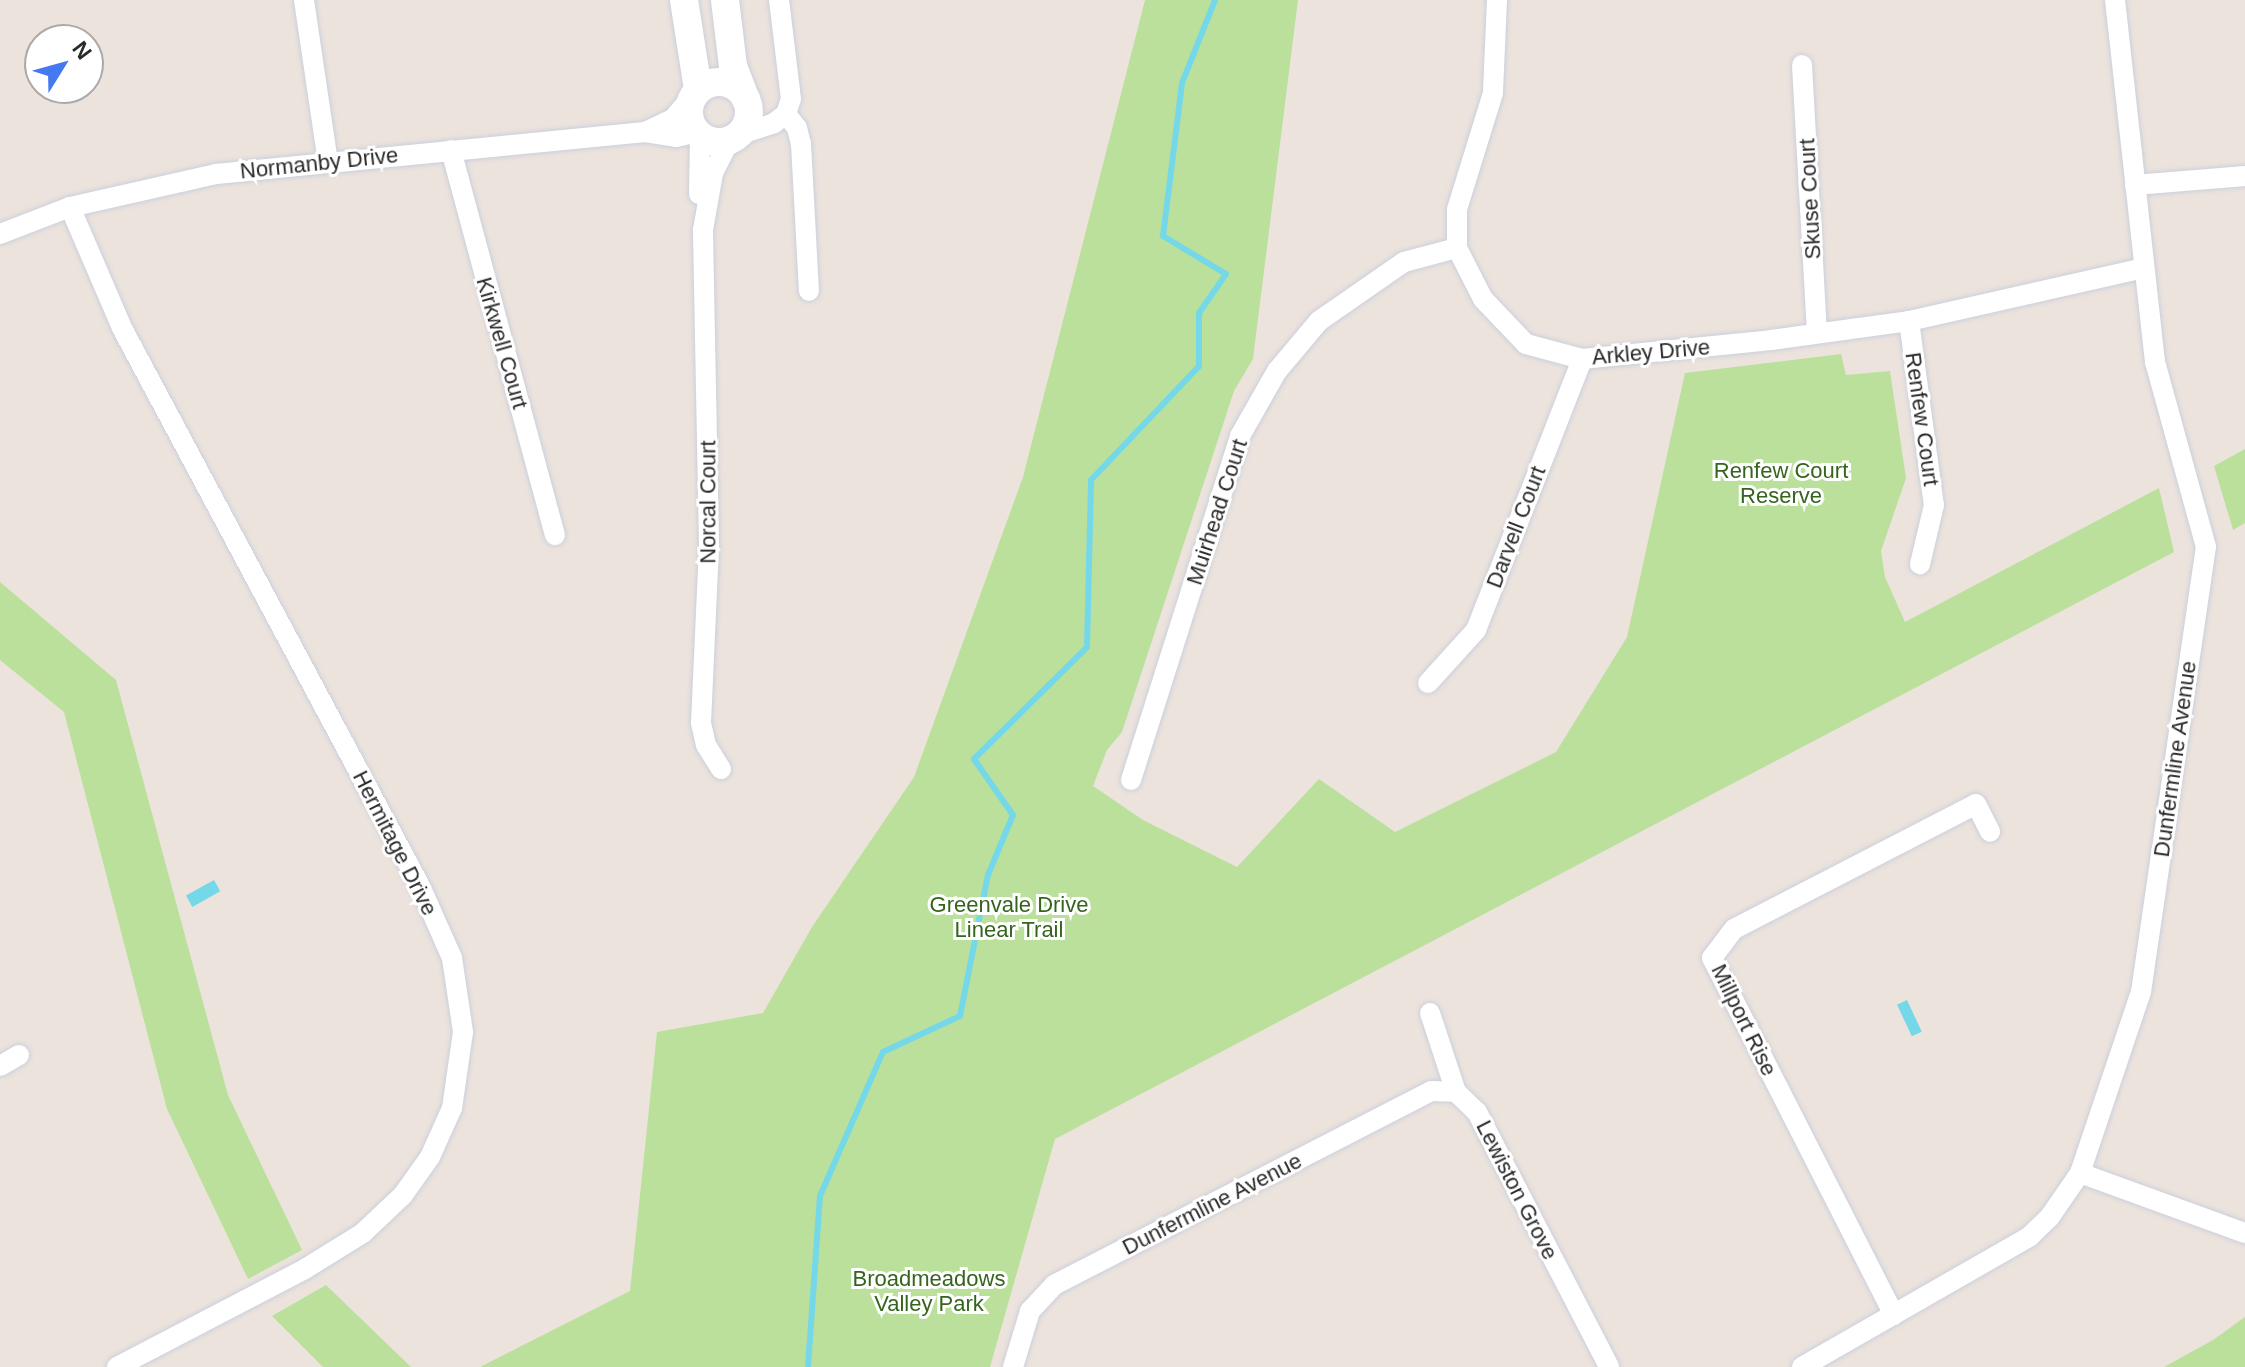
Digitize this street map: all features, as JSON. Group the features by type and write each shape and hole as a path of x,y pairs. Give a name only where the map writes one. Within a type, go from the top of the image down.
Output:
{"street":[{"path":"304,0 328,162"},
{"path":"684,0 697,91 689,113 698,134 743,127 786,114"},
{"path":"725,0 743,127"},
{"path":"779,0 791,99 786,114"},
{"name":"Arkley Drive","path":"1497,0 1493,93 1457,209 1457,248 1483,299 1526,344 1582,359 1817,333 1909,321 2144,268"},
{"name":"Dunfermline Avenue","path":"1802,1367 2029,1237 2080,1173 2141,992 2206,547 2155,362 2115,0"},
{"name":"Skuse Court","path":"1802,65 1817,333"},
{"path":"697,91 723,82 739,89 743,127"},
{"name":"Normanby Drive","path":"645,132 673,119 697,91"},
{"path":"786,114 797,128 801,144 809,291"},
{"name":"Norcal Court","path":"703,230 713,173 743,127"},
{"name":"Normanby Drive","path":"0,234 70,207 216,174 645,132 676,137 698,134"},
{"name":"Norcal Court","path":"698,134 703,230 709,545 701,723 706,745 721,769"},
{"name":"Kirkwell Court","path":"451,150 555,535"},
{"path":"2135,185 2245,176"},
{"name":"Hermitage Drive","path":"70,207 122,328 421,888 452,958 463,1032 452,1108 430,1157 393,1205 363,1233 305,1269 117,1367"},
{"name":"Muirhead Court","path":"1131,780 1240,436 1277,371 1319,321 1404,262 1457,248"},
{"name":"Renfew Court","path":"1909,321 1934,505 1920,564"},
{"name":"Darvell Court","path":"1428,683 1476,630 1582,359"},
{"name":"Millport Rise","path":"1894,1315 1712,958 1734,929 1976,797 1990,832"},
{"name":"Lewiston Grove","path":"1430,1013 1456,1092 1477,1112 1609,1367"},
{"path":"0,1066 19,1055"},
{"name":"Dunfermline Avenue","path":"1013,1367 1030,1311 1054,1285 1431,1091 1456,1092"},
{"path":"2080,1173 2245,1233"}],"green space":[{"path":"1145,0 1298,0 1253,359 1234,391 1122,732 1107,750 1093,786 1143,820 1237,867 1319,779 1395,832 1556,752 1627,637 1685,373 1841,354 1846,375 1890,371 1906,478 1881,551 1885,577 1905,622 2159,488 2174,552 1055,1139 990,1367 480,1367 630,1291 657,1032 763,1013 812,927 914,777 1023,477"},
{"path":"2245,449 2245,523 2233,530 2214,466"},
{"path":"0,582 116,680 228,1095 302,1250 248,1279 167,1109 64,712 0,660"},
{"path":"326,1285 411,1367 323,1367 272,1316"},
{"path":"2245,1317 2245,1367 2164,1367 2213,1340"}],"water":[{"path":"214,880 220,891 192,907 186,896"},
{"path":"1907,1000 1922,1032 1912,1036 1897,1005"}],"waterway":[{"path":"808,1367 820,1196 883,1052 960,1016 988,875 1013,815 974,759 1087,647 1091,480 1199,366 1199,313 1226,274 1163,236 1182,83 1215,0"}],"park label":[{"name":"Renfew Court Reserve","path":"1781,482"},
{"name":"Greenvale Drive Linear Trail","path":"1009,916"},
{"name":"Broadmeadows Valley Park","path":"929,1290"}]}
